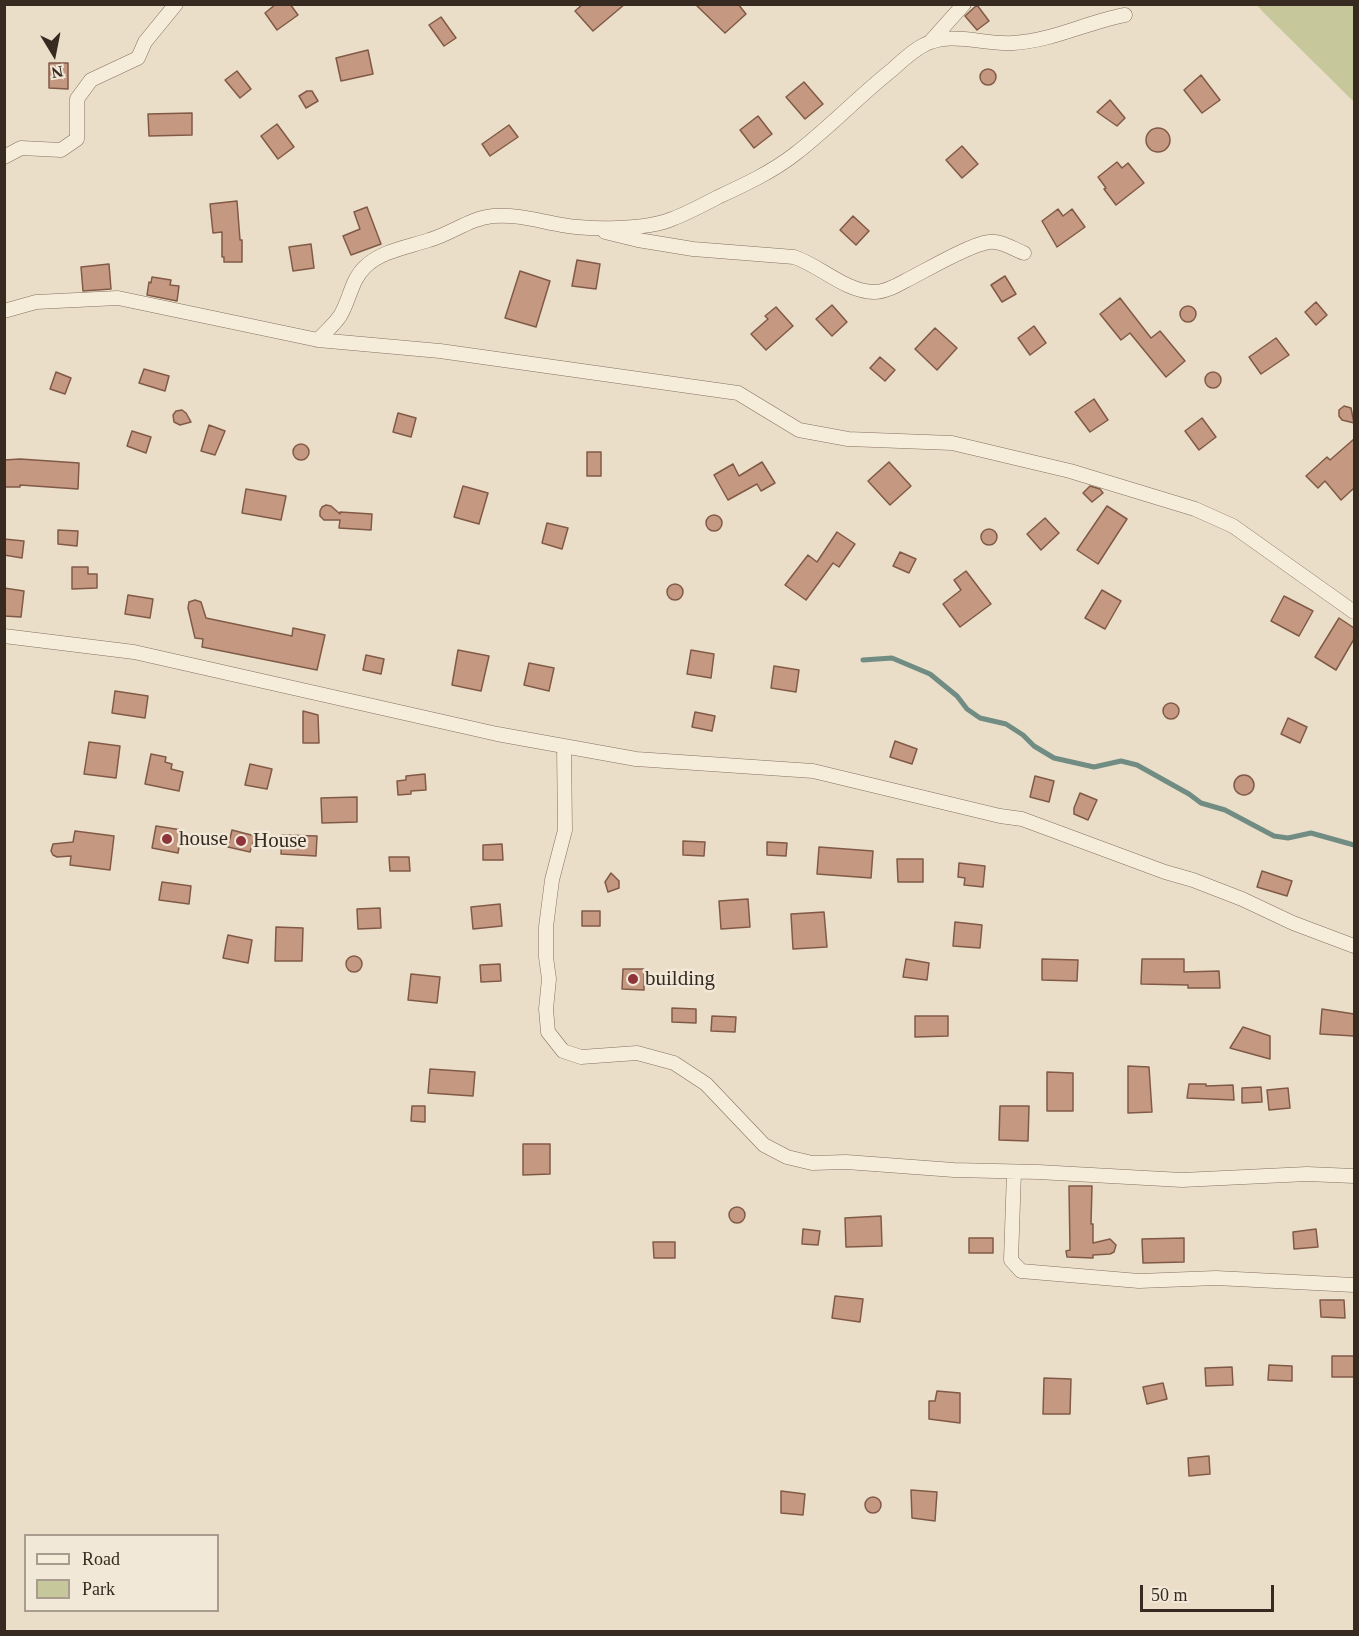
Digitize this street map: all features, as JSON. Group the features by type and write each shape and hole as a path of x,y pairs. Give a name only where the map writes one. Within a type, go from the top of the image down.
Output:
{"street":[{"path":"4,157 21,148 61,150 77,139 77,99 91,80 138,58 145,42 176,4"},
{"path":"931,42 964,4"},
{"path":"318,340 340,316 356,278 366,266 381,256 446,235 475,220 493,216 515,216 576,228 624,227 670,220 773,168 795,154 871,86 920,47 931,42 939,39 964,39 1010,44 1066,32 1102,19 1125,15"},
{"path":"593,228 614,235 663,244 735,254 794,257 808,262 841,282 875,292 890,288 989,242 1001,243 1024,253"},
{"path":"4,311 36,302 118,298 318,340 440,351 738,393 800,430 848,439 952,443 1071,471 1195,508 1233,526 1354,612"},
{"path":"4,636 134,652 497,735 636,759 813,771 1000,816 1022,819 1165,872 1193,880 1293,923 1354,946"},
{"path":"564,746 565,830 552,880 546,927 549,979 546,1009 548,1032 563,1051 581,1057 637,1053 674,1063 706,1084 764,1145 787,1157 812,1163 846,1162 1182,1180 1307,1174 1354,1176"},
{"path":"1014,1172 1011,1260 1021,1271 1138,1281 1216,1278 1354,1285"}],"green space":[{"path":"1257,5 1354,5 1354,102 1263,12"}],"building":[{"path":"276,4 290,4 298,15 277,30 265,13"},
{"path":"583,4 625,4 593,31 575,11"},
{"path":"695,4 738,4 746,14 725,33"},
{"path":"977,5 989,21 977,30 965,16"},
{"path":"441,17 456,38 444,46 429,25"},
{"path":"368,50 373,74 341,81 336,58"},
{"path":"49,63 68,63 68,89 49,88"},
{"path":"988,69 996,77 988,85 980,77"},
{"path":"237,71 251,89 240,98 225,80"},
{"path":"1201,75 1220,100 1202,113 1184,90"},
{"path":"804,82 823,104 805,119 786,97"},
{"path":"312,91 318,101 306,108 299,96"},
{"path":"1110,100 1125,118 1117,126 1097,112"},
{"path":"192,113 192,135 149,136 148,114"},
{"path":"758,116 772,134 754,148 740,130"},
{"path":"277,124 294,147 278,159 261,136"},
{"path":"509,125 518,137 490,156 482,144"},
{"path":"1158,128 1163,129 1169,135 1169,145 1163,151 1158,152 1153,151 1147,145 1146,140 1147,135 1153,129"},
{"path":"962,146 978,164 962,178 946,160"},
{"path":"1117,162 1122,168 1128,163 1144,183 1116,205 1098,177"},
{"path":"237,201 242,262 224,262 222,232 213,233 210,204"},
{"path":"367,207 381,244 351,255 343,236 360,229 354,212"},
{"path":"1058,209 1063,216 1072,209 1085,227 1057,247 1042,221"},
{"path":"853,216 869,231 856,245 840,230"},
{"path":"311,244 314,268 293,271 289,247"},
{"path":"577,260 600,264 596,289 572,286"},
{"path":"109,264 111,289 83,291 81,267"},
{"path":"520,271 550,281 536,327 505,318"},
{"path":"1005,276 1016,294 1002,302 991,285"},
{"path":"152,277 171,280 170,285 179,286 177,301 147,295"},
{"path":"1120,298 1151,338 1160,331 1185,361 1166,377 1130,333 1121,340 1100,314"},
{"path":"1316,302 1327,315 1316,325 1305,312"},
{"path":"832,305 847,322 832,336 816,319"},
{"path":"1188,306 1196,314 1188,322 1180,314"},
{"path":"776,307 793,326 766,350 751,334 768,319 765,316"},
{"path":"1034,326 1046,343 1030,355 1018,338"},
{"path":"935,328 957,348 937,370 915,349"},
{"path":"1276,338 1289,355 1261,374 1249,357"},
{"path":"880,357 895,370 885,381 870,368"},
{"path":"144,369 169,376 165,391 139,383"},
{"path":"56,372 71,378 65,394 50,389"},
{"path":"1213,372 1221,380 1213,388 1205,380"},
{"path":"1094,399 1108,420 1090,432 1075,412"},
{"path":"1344,406 1351,408 1354,423 1342,420 1339,416 1339,410"},
{"path":"182,410 191,422 180,425 174,422 173,415 176,411"},
{"path":"398,413 416,418 411,437 393,432"},
{"path":"1202,418 1216,437 1199,450 1185,431"},
{"path":"209,425 225,431 215,455 201,451"},
{"path":"132,431 151,437 146,453 127,446"},
{"path":"1354,439 1354,488 1341,500 1325,481 1318,488 1306,476 1327,457 1330,460"},
{"path":"301,444 309,452 301,460 293,452"},
{"path":"587,452 601,452 601,476 587,476"},
{"path":"4,460 79,463 78,489 20,485 20,487 4,487"},
{"path":"762,462 775,483 761,491 757,484 728,500 714,475 733,464 739,476"},
{"path":"889,462 911,486 890,505 868,481"},
{"path":"463,486 488,493 479,524 454,517"},
{"path":"1090,486 1100,489 1103,493 1092,502 1083,493"},
{"path":"246,489 286,496 281,520 242,513"},
{"path":"326,505 331,506 340,514 340,512 372,514 371,530 339,528 340,520 324,520 320,516 320,511"},
{"path":"1107,506 1127,519 1098,564 1077,550"},
{"path":"714,515 722,523 714,531 706,523"},
{"path":"1045,518 1059,533 1041,550 1027,534"},
{"path":"547,523 568,528 562,549 542,543"},
{"path":"989,529 997,537 989,545 981,537"},
{"path":"58,530 78,531 77,546 58,544"},
{"path":"837,532 855,544 839,567 833,563 806,600 785,585 808,555 817,562"},
{"path":"4,539 24,541 22,558 4,555"},
{"path":"900,552 916,559 909,573 893,566"},
{"path":"72,567 88,567 88,574 97,574 97,588 72,589"},
{"path":"966,571 991,604 960,627 943,604 961,590 954,580"},
{"path":"675,584 683,592 675,600 667,592"},
{"path":"4,588 24,591 21,617 4,616"},
{"path":"1102,590 1121,601 1105,629 1085,618"},
{"path":"128,595 153,599 150,618 125,614"},
{"path":"1284,596 1313,611 1299,636 1271,621"},
{"path":"195,600 201,602 206,618 292,636 293,628 325,635 317,670 202,647 203,639 195,638 188,608 189,602"},
{"path":"1339,618 1354,628 1354,639 1336,670 1315,657"},
{"path":"458,650 489,656 481,691 452,685"},
{"path":"691,650 714,654 711,678 687,674"},
{"path":"366,655 384,659 381,674 363,670"},
{"path":"529,663 554,668 549,691 524,685"},
{"path":"774,666 799,670 796,692 771,688"},
{"path":"115,691 148,696 145,718 112,713"},
{"path":"1171,703 1179,711 1171,719 1163,711"},
{"path":"303,711 318,715 319,743 303,743"},
{"path":"695,712 715,716 712,731 692,727"},
{"path":"1288,718 1307,727 1300,743 1281,734"},
{"path":"895,741 917,749 912,764 890,757"},
{"path":"89,742 120,746 116,778 84,774"},
{"path":"151,754 166,757 165,762 172,764 171,769 183,772 179,791 145,784"},
{"path":"250,764 272,769 267,789 245,785"},
{"path":"425,774 426,790 398,795 397,781 406,780 406,776"},
{"path":"1244,775 1251,778 1254,785 1251,792 1244,795 1237,792 1234,785 1237,778"},
{"path":"1035,776 1054,781 1049,802 1030,797"},
{"path":"1080,793 1097,800 1088,820 1074,814"},
{"path":"357,797 357,822 322,823 321,798"},
{"name":"house","path":"156,826 182,830 178,853 152,848"},
{"name":"House","path":"232,830 255,836 250,852 228,847"},
{"path":"75,831 114,836 110,870 70,865 71,856 53,855 51,851 53,844 73,842"},
{"path":"282,835 317,836 316,856 281,854"},
{"path":"683,841 705,842 704,856 683,855"},
{"path":"767,842 787,843 786,856 767,855"},
{"path":"502,844 503,860 483,860 483,845"},
{"path":"819,847 873,851 871,878 817,874"},
{"path":"389,857 409,857 410,871 390,871"},
{"path":"897,859 923,859 923,882 898,882"},
{"path":"959,863 985,866 983,887 964,885 965,878 958,877"},
{"path":"1262,871 1292,881 1287,896 1257,887"},
{"path":"611,873 619,881 619,888 608,892 605,882"},
{"path":"162,882 191,886 189,904 159,900"},
{"path":"748,899 750,927 721,929 719,901"},
{"path":"500,904 502,926 473,929 471,907"},
{"path":"380,908 381,928 358,929 357,909"},
{"path":"582,911 600,911 600,926 582,926"},
{"path":"824,912 827,947 793,949 791,914"},
{"path":"955,922 982,925 980,948 953,946"},
{"path":"276,927 303,928 302,961 275,961"},
{"path":"228,935 252,940 248,963 223,958"},
{"path":"354,956 362,964 354,972 346,964"},
{"path":"906,959 929,963 927,980 903,977"},
{"path":"1042,959 1078,960 1077,981 1042,980"},
{"path":"1142,959 1184,959 1184,972 1219,971 1220,988 1141,984"},
{"path":"500,964 501,981 481,982 480,965"},
{"name":"building","path":"623,969 644,969 644,990 622,989"},
{"path":"411,974 440,977 437,1003 408,1000"},
{"path":"672,1008 696,1009 696,1023 672,1022"},
{"path":"1322,1009 1354,1014 1354,1036 1320,1034"},
{"path":"712,1016 736,1017 735,1032 711,1031"},
{"path":"915,1016 948,1016 948,1036 915,1037"},
{"path":"1243,1027 1270,1036 1270,1059 1230,1048"},
{"path":"1128,1066 1149,1067 1152,1112 1128,1113"},
{"path":"430,1069 475,1072 473,1096 428,1093"},
{"path":"1047,1072 1073,1073 1073,1111 1047,1111"},
{"path":"1189,1084 1233,1085 1234,1100 1187,1098"},
{"path":"1261,1087 1262,1102 1242,1103 1242,1088"},
{"path":"1288,1088 1290,1108 1269,1110 1267,1090"},
{"path":"412,1106 425,1106 425,1122 411,1121"},
{"path":"1000,1106 1029,1106 1028,1141 999,1140"},
{"path":"523,1144 550,1144 550,1174 523,1175"},
{"path":"1069,1186 1092,1186 1093,1243 1110,1239 1116,1245 1114,1252 1093,1255 1093,1258 1067,1257 1066,1251 1070,1250"},
{"path":"737,1207 745,1215 737,1223 729,1215"},
{"path":"881,1216 882,1246 846,1247 845,1218"},
{"path":"803,1229 820,1231 818,1245 802,1244"},
{"path":"1316,1229 1318,1247 1294,1249 1293,1232"},
{"path":"969,1238 993,1238 993,1253 969,1253"},
{"path":"1184,1238 1184,1262 1143,1263 1142,1239"},
{"path":"653,1242 675,1242 675,1258 654,1258"},
{"path":"835,1296 863,1299 860,1322 832,1318"},
{"path":"1320,1300 1344,1300 1345,1318 1321,1317"},
{"path":"1332,1356 1354,1356 1354,1377 1332,1377"},
{"path":"1269,1365 1292,1366 1292,1381 1268,1380"},
{"path":"1232,1367 1233,1385 1206,1386 1205,1368"},
{"path":"1044,1378 1071,1379 1070,1414 1043,1414"},
{"path":"1163,1383 1167,1399 1147,1404 1143,1387"},
{"path":"937,1391 960,1393 960,1423 929,1419 929,1401 935,1401"},
{"path":"1209,1456 1210,1474 1189,1476 1188,1458"},
{"path":"911,1490 937,1492 935,1521 912,1518"},
{"path":"781,1491 805,1494 803,1515 781,1513"},
{"path":"873,1497 881,1505 873,1513 865,1505"}],"waterway":[{"path":"863,660 892,658 930,674 957,696 967,709 980,718 1006,724 1054,758 1094,767 1121,761 1137,765 1201,803 1225,810 1274,836 1288,838 1311,833 1354,845"}],"place":[{"name":"house","path":"167,839"},
{"name":"House","path":"241,841"},
{"name":"building","path":"633,979"}]}
